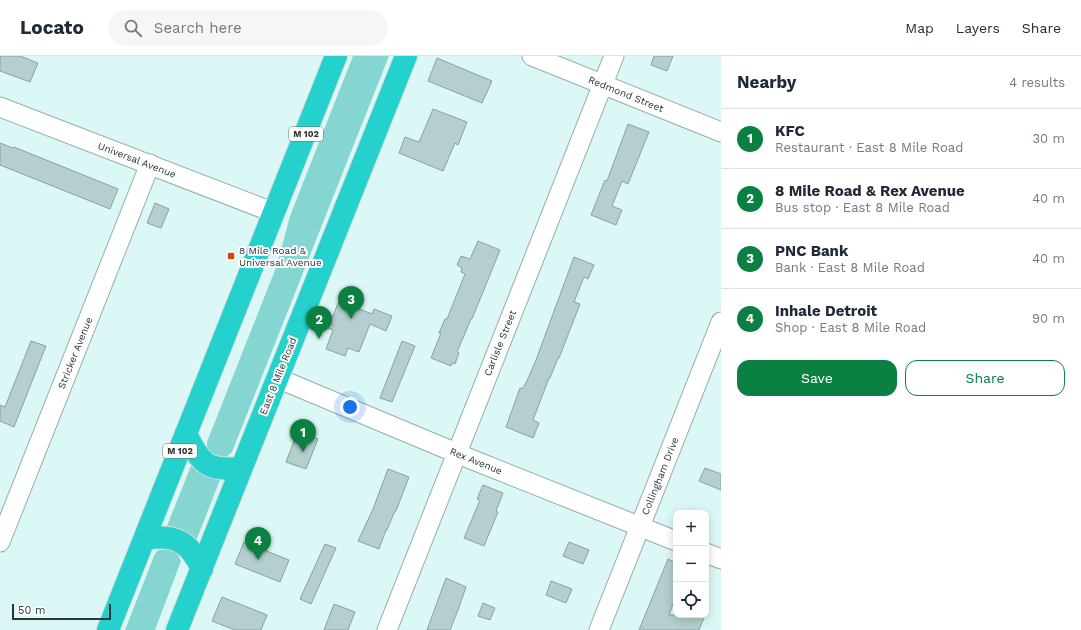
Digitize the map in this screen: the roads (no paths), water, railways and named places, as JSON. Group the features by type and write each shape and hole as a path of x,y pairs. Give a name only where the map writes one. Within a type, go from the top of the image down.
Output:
{"highway":[{"name":"M 102","path":"108,630 275,213 336,56"},
{"name":"East 8 Mile Road","path":"177,630 406,56"},
{"path":"186,434 197,455 209,465 222,469 241,468"},
{"path":"145,538 165,536 178,540 191,551 202,570"}],"street":[{"name":"Redmond Street","path":"532,56 721,132"},
{"name":"Carlisle Street","path":"387,630 614,56"},
{"name":"Universal Avenue","path":"0,107 275,213"},
{"name":"Stricker Avenue","path":"0,542 150,164"},
{"name":"Collingham Drive","path":"599,630 721,322"},
{"name":"Rex Avenue","path":"278,378 457,453 673,540"},
{"path":"709,554 721,559"}],"place":[{"name":"8 Mile Road & Universal Avenue","path":"231,256"},
{"name":"PNC Bank","path":"351,319"},
{"name":"8 Mile Road & Rex Avenue","path":"319,339"},
{"name":"KFC","path":"303,452"},
{"name":"Inhale Detroit","path":"258,560"}]}
